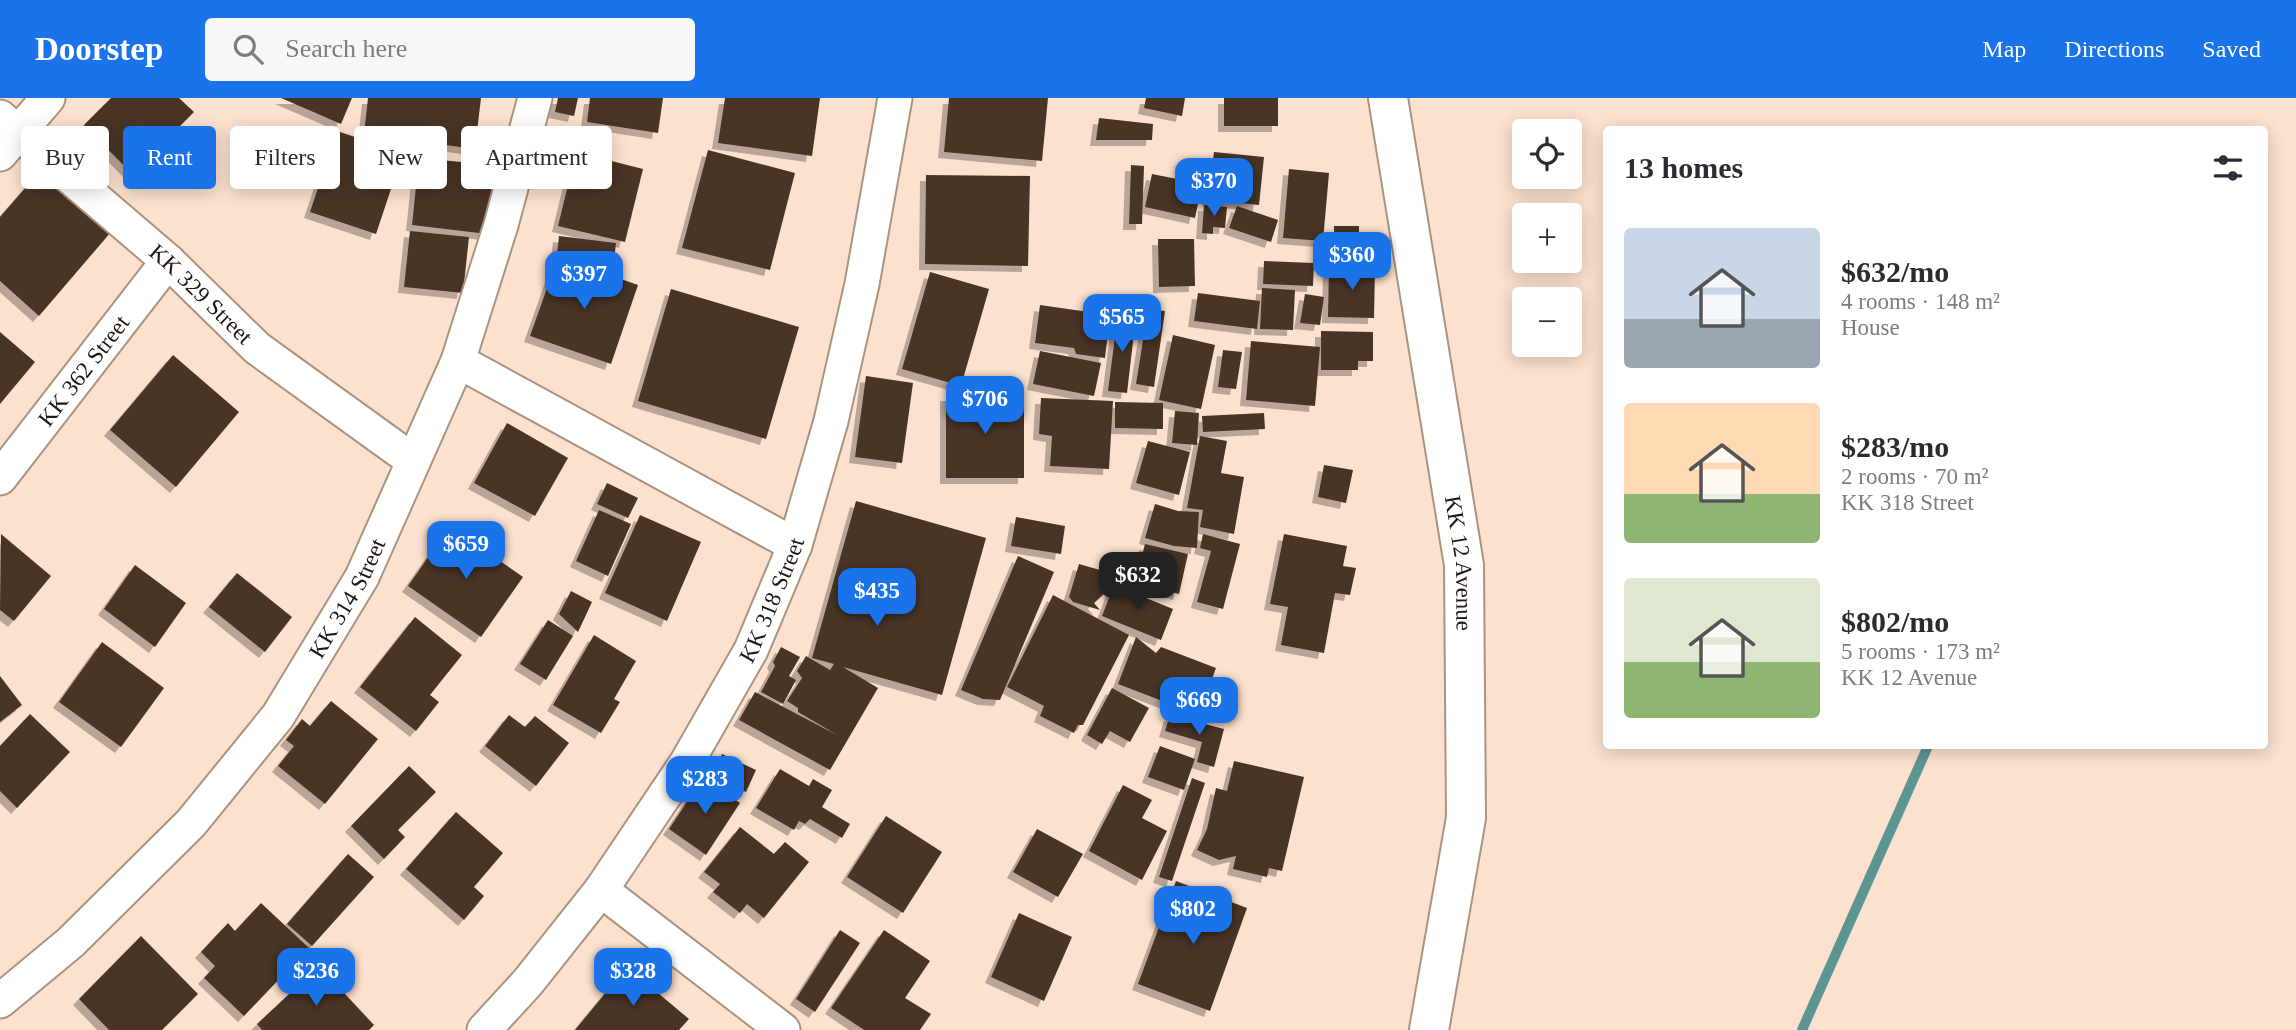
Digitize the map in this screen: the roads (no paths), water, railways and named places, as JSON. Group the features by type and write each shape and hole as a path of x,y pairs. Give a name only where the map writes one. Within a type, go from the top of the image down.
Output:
{"main road":[{"name":"KK 12 Avenue","path":"1388,98 1464,565 1466,818 1429,1030"}],"street":[{"path":"6,135 48,98"},
{"name":"KK 314 Street","path":"0,1001 71,942 191,823 278,716 362,577 458,361 501,225 535,98"},
{"name":"KK 318 Street","path":"484,1030 528,982 601,890 687,762 751,650 795,545 831,421 862,284 895,98"},
{"name":"KK 329 Street","path":"6,135 168,261 257,348 412,460"},
{"name":"KK 362 Street","path":"0,478 168,261"},
{"path":"458,361 795,545"},
{"path":"601,890 783,1030"}],"waterway":[{"path":"1802,1030 1927,749"}]}
